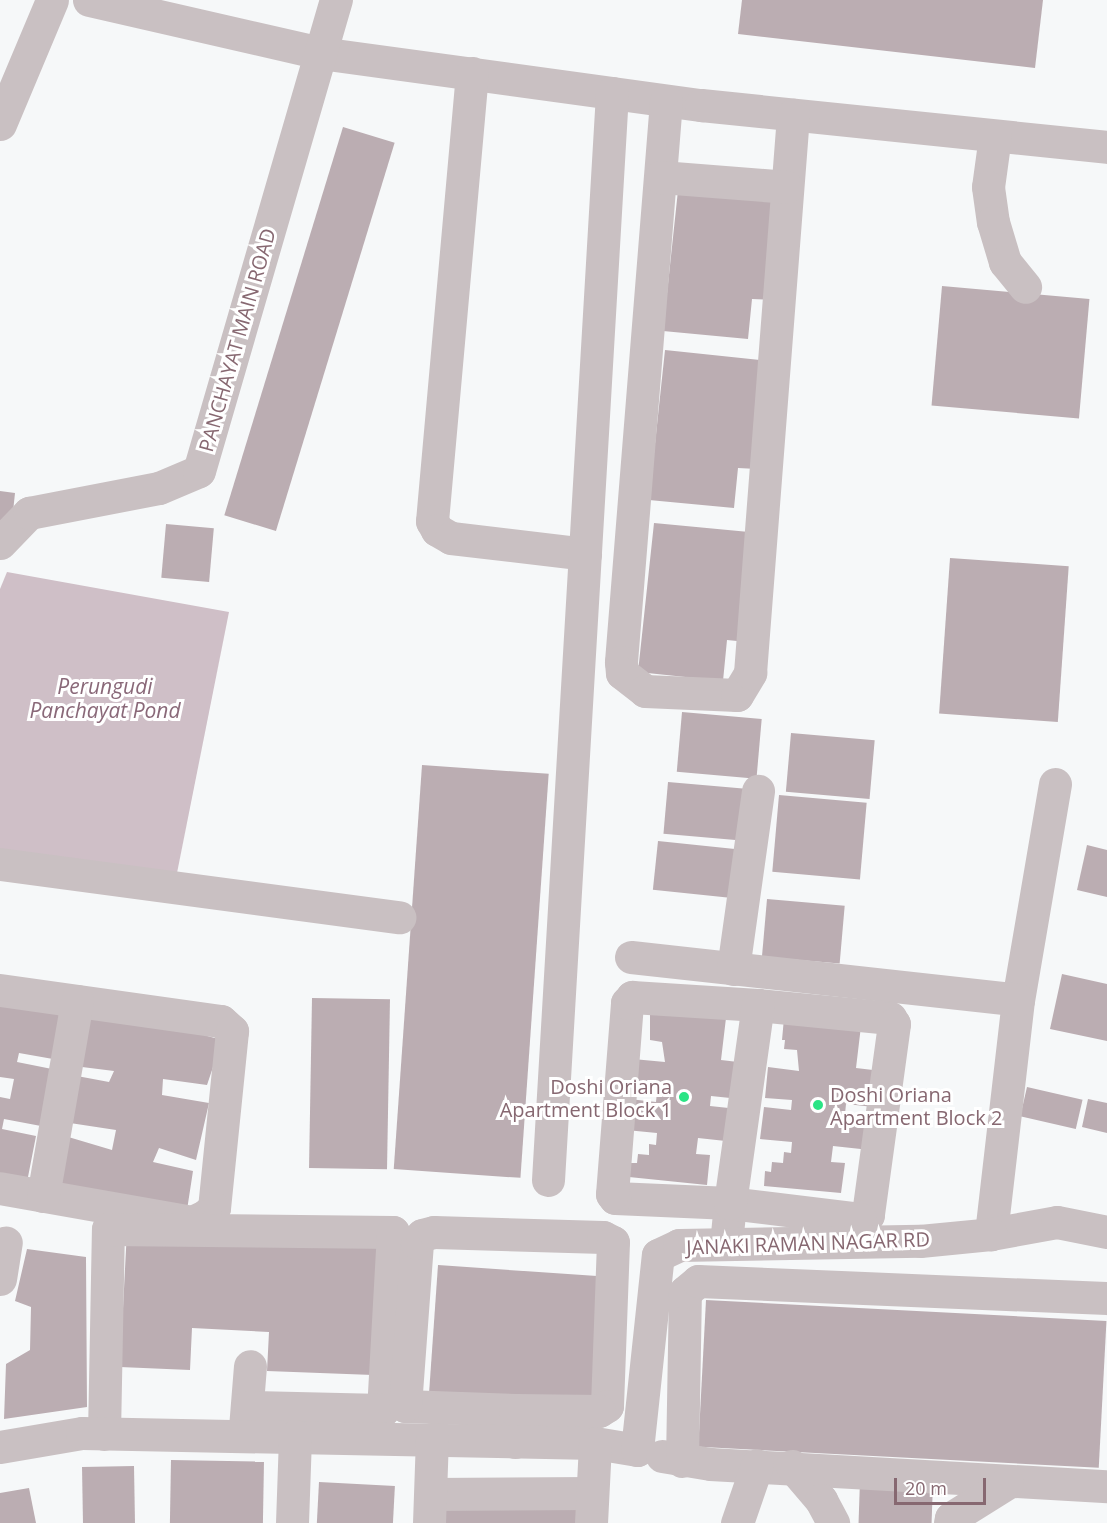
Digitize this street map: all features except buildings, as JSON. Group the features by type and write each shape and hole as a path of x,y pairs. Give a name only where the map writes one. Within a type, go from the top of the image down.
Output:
{"street":[{"path":"0,124 52,0"},
{"path":"89,0 188,11 310,50 666,100 1107,147"},
{"path":"310,50 315,0"},
{"name":"PANCHAYAT MAIN ROAD","path":"0,543 29,513 159,488 199,471 310,50 336,0"},
{"path":"472,73 432,521 437,530 451,538 585,554"},
{"path":"548,1180 612,93"},
{"path":"666,100 621,662 622,673 645,692 737,695 750,673 793,115"},
{"path":"995,135 988,187 993,222 1005,262 1025,287"},
{"path":"661,177 788,187"},
{"path":"991,1234 1018,1000 1055,784"},
{"path":"733,969 758,791"},
{"path":"0,864 399,917"},
{"path":"631,957 1018,1000"},
{"path":"0,990 229,1024 232,1031 214,1208 192,1222 0,1188"},
{"path":"632,997 758,1005 890,1018 894,1024 868,1215 860,1219 730,1203 615,1198 612,1194 627,1003 632,997"},
{"path":"43,1196 77,1001"},
{"path":"726,1244 758,1005"},
{"name":"JANAKI RAMAN NAGAR RD","path":"637,1450 658,1255 680,1245 920,1241 991,1234 1057,1222 1107,1232"},
{"path":"0,1447 82,1433 104,1434 383,1410 393,1232 108,1229 104,1434"},
{"path":"434,1232 603,1237 614,1242 607,1406 598,1411 516,1410 405,1406 417,1243 422,1236 434,1232"},
{"path":"0,1279 6,1242"},
{"path":"682,1461 685,1292 698,1281 1107,1298"},
{"path":"246,1421 250,1366"},
{"path":"515,1442 516,1410"},
{"path":"246,1421 295,1436 591,1444 637,1450 682,1461 792,1466 1007,1483 1107,1486"},
{"path":"292,1523 295,1436"},
{"path":"432,1439 430,1508 591,1508 591,1444"},
{"path":"737,1523 757,1465"},
{"path":"792,1466 821,1500 833,1523"},
{"path":"950,1523 951,1518 1007,1483"}],"water":[{"name":"Perungudi Panchayat Pond","path":"7,572 229,612 177,873 0,851 0,589"}],"place":[{"name":"Doshi Oriana Apartment Block 1","path":"684,1097"},
{"name":"Doshi Oriana Apartment Block 2","path":"818,1105"}]}
